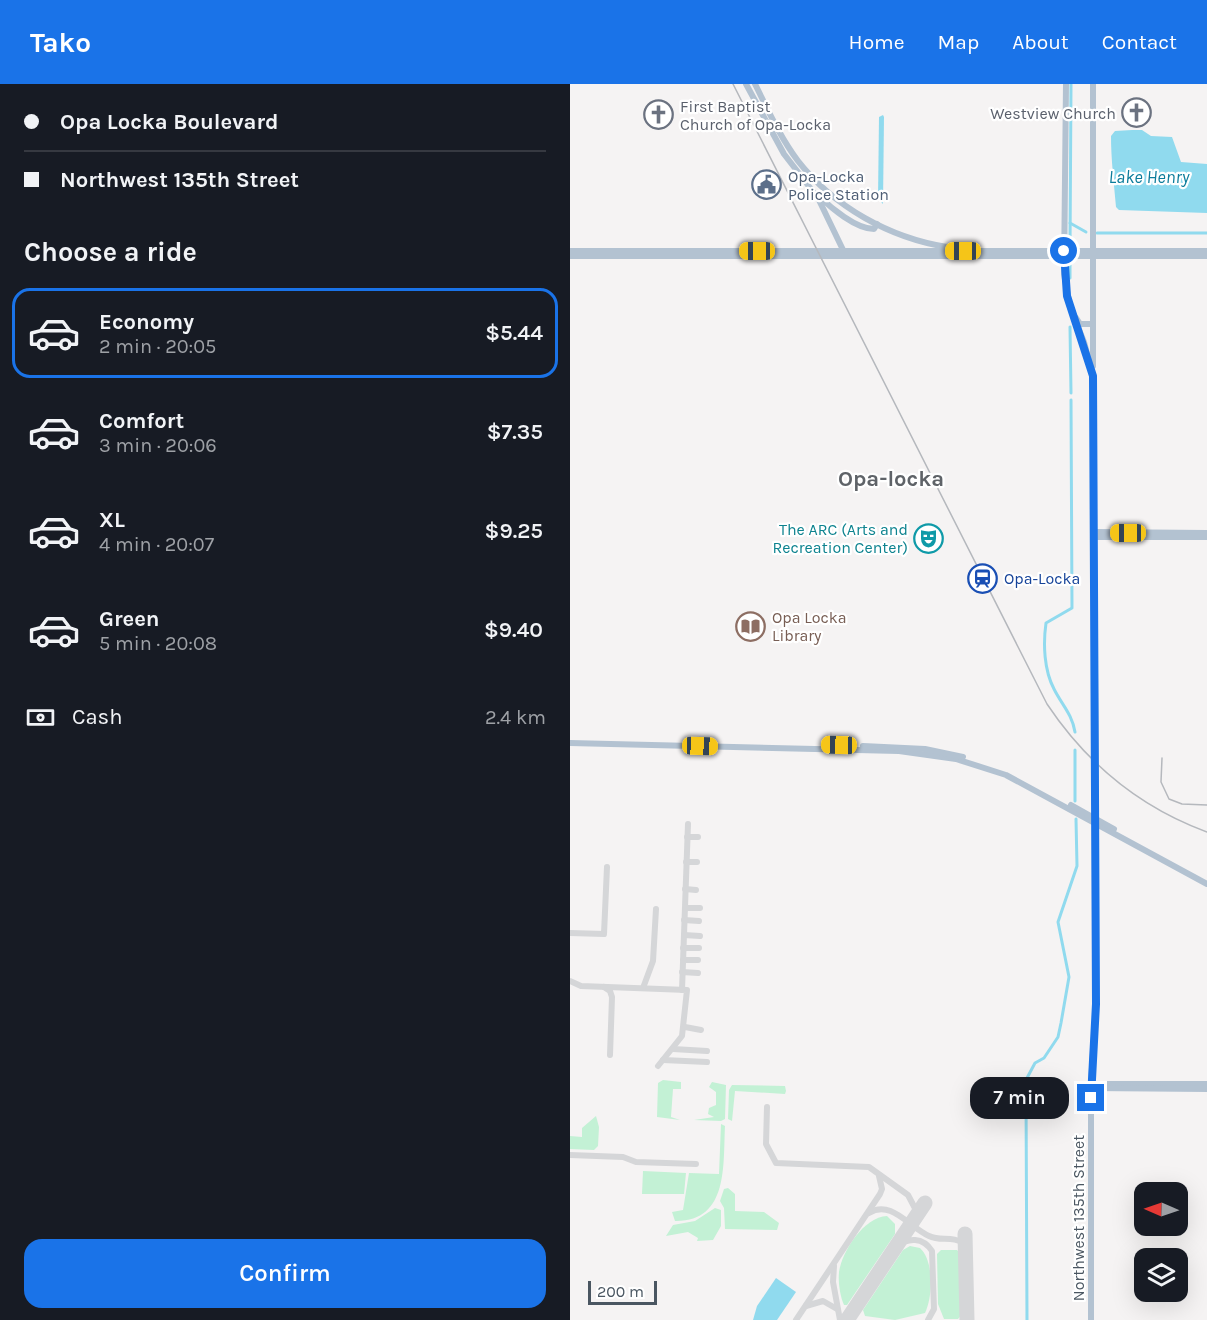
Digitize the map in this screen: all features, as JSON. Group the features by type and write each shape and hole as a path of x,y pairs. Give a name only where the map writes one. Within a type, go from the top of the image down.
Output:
{"main road":[{"path":"746,84 774,138 810,188 845,253"},
{"path":"755,84 785,142 811,176 830,195 877,224 916,241 963,251"},
{"path":"1066,84 1068,253 1066,293 1093,376"},
{"path":"1093,84 1093,376"},
{"path":"810,188 838,212 867,229 874,229 877,224"},
{"path":"570,251 783,251 904,256 921,251 1068,253"},
{"path":"776,256 783,251"},
{"path":"570,256 1207,251"},
{"path":"1092,253 1207,256"},
{"path":"1066,293 1079,322 1092,324"},
{"name":"Northwest 135th Street","path":"1091,1320 1091,1086 1096,1004 1093,376"},
{"path":"1094,535 1207,535"},
{"path":"570,741 925,753 956,759 996,771 1207,880"},
{"path":"1096,821 1207,884"},
{"path":"1091,1086 1194,1086 1207,1083"},
{"path":"1194,1086 1207,1089"}],"green space":[{"path":"663,1080 681,1082 681,1089 673,1089 671,1117 680,1120 657,1117 658,1083"},
{"path":"712,1082 726,1085 725,1119 721,1121 694,1120 714,1117 708,1114 709,1108 716,1105 716,1092 709,1087"},
{"path":"732,1085 785,1086 786,1091 785,1094 735,1091 732,1121 728,1119 729,1090"},
{"path":"596,1116 599,1127 598,1146 594,1150 570,1149 570,1136 582,1137 582,1128"},
{"path":"721,1124 725,1126 723,1173 714,1201 705,1212 693,1219 675,1221 672,1212 683,1210 689,1173 719,1174"},
{"path":"643,1171 686,1173 684,1194 642,1194"},
{"path":"728,1188 735,1194 735,1211 764,1212 779,1223 777,1230 725,1229 724,1208 720,1201 724,1189"},
{"path":"715,1208 721,1210 721,1226 713,1240 697,1241 698,1238 688,1232 666,1236 673,1225 695,1221"},
{"path":"887,1216 895,1224 895,1234 847,1305 844,1305 840,1293 839,1272 849,1245 870,1222"},
{"path":"910,1246 920,1248 928,1261 931,1288 925,1313 895,1320 865,1316 863,1310 903,1250"},
{"path":"941,1250 957,1250 961,1254 962,1314 958,1319 944,1319 938,1304 937,1254"}],"water":[{"path":"883,115 883,204 878,199 879,117"},
{"name":"Lake Henry","path":"1142,130 1151,136 1172,137 1181,162 1207,164 1207,213 1119,210 1116,207 1111,136 1115,131"},
{"path":"776,1278 796,1292 777,1320 753,1320 757,1306"}],"waterway":[{"path":"1070,249 1071,84"},
{"path":"1070,223 1086,232"},
{"path":"1097,233 1207,233"},
{"path":"1070,256 1070,278"},
{"path":"1070,327 1071,393"},
{"path":"1071,400 1072,608 1046,623 1045,648 1046,665 1051,682 1069,715 1075,732"},
{"path":"1075,750 1075,801"},
{"path":"1027,1078 1035,1063 1044,1058 1058,1037 1061,1023 1069,977 1058,922 1077,866 1076,819"},
{"path":"1026,1090 1027,1320"}],"taxiway":[{"path":"682,990 688,824"},
{"path":"687,837 698,837"},
{"path":"686,862 697,862"},
{"path":"570,933 604,934 607,867"},
{"path":"685,889 696,890"},
{"path":"685,908 700,908"},
{"path":"643,988 653,961 656,909"},
{"path":"684,920 699,921"},
{"path":"684,935 700,936"},
{"path":"683,948 699,948"},
{"path":"683,960 698,960"},
{"path":"682,972 698,973"},
{"path":"570,981 581,986 687,990 682,1036 658,1066"},
{"path":"604,987 610,991 612,997 610,1055"},
{"path":"685,1027 701,1030"},
{"path":"673,1049 707,1051"},
{"path":"663,1060 707,1062"},
{"path":"767,1107 766,1144 776,1163 869,1167 908,1195 918,1214"},
{"path":"570,1155 623,1157 636,1162 696,1164"},
{"path":"796,1320 880,1194 882,1189 879,1176"},
{"path":"869,1213 885,1209 900,1216 929,1236 961,1241 966,1244"},
{"path":"896,1247 905,1241 915,1240 924,1243 932,1251 934,1309 928,1320"},
{"path":"834,1266 833,1282 840,1320"},
{"path":"806,1306 823,1301 837,1309"},
{"path":"963,1320 967,1314"}],"runway":[{"path":"847,1320 925,1203"},
{"path":"965,1234 967,1320"}],"railway":[{"path":"733,84 1047,704 1079,746 1116,781 1159,810 1207,832"},
{"path":"1162,758 1161,782 1169,799 1182,804 1207,805"}],"place":[{"name":"Westview Church","path":"1137,113"},
{"name":"First Baptist Church of Opa-Locka","path":"659,115"},
{"name":"Opa-Locka Police Station","path":"767,185"},
{"name":"The ARC (Arts and Recreation Center)","path":"929,538"},
{"name":"Opa-Locka","path":"983,578"},
{"name":"Opa Locka Library","path":"751,626"}],"district":[{"name":"Opa-locka","path":"891,479"}],"route":[{"path":"1064,251 1067,296 1084,342 1093,376 1096,1004 1091,1098"}]}
